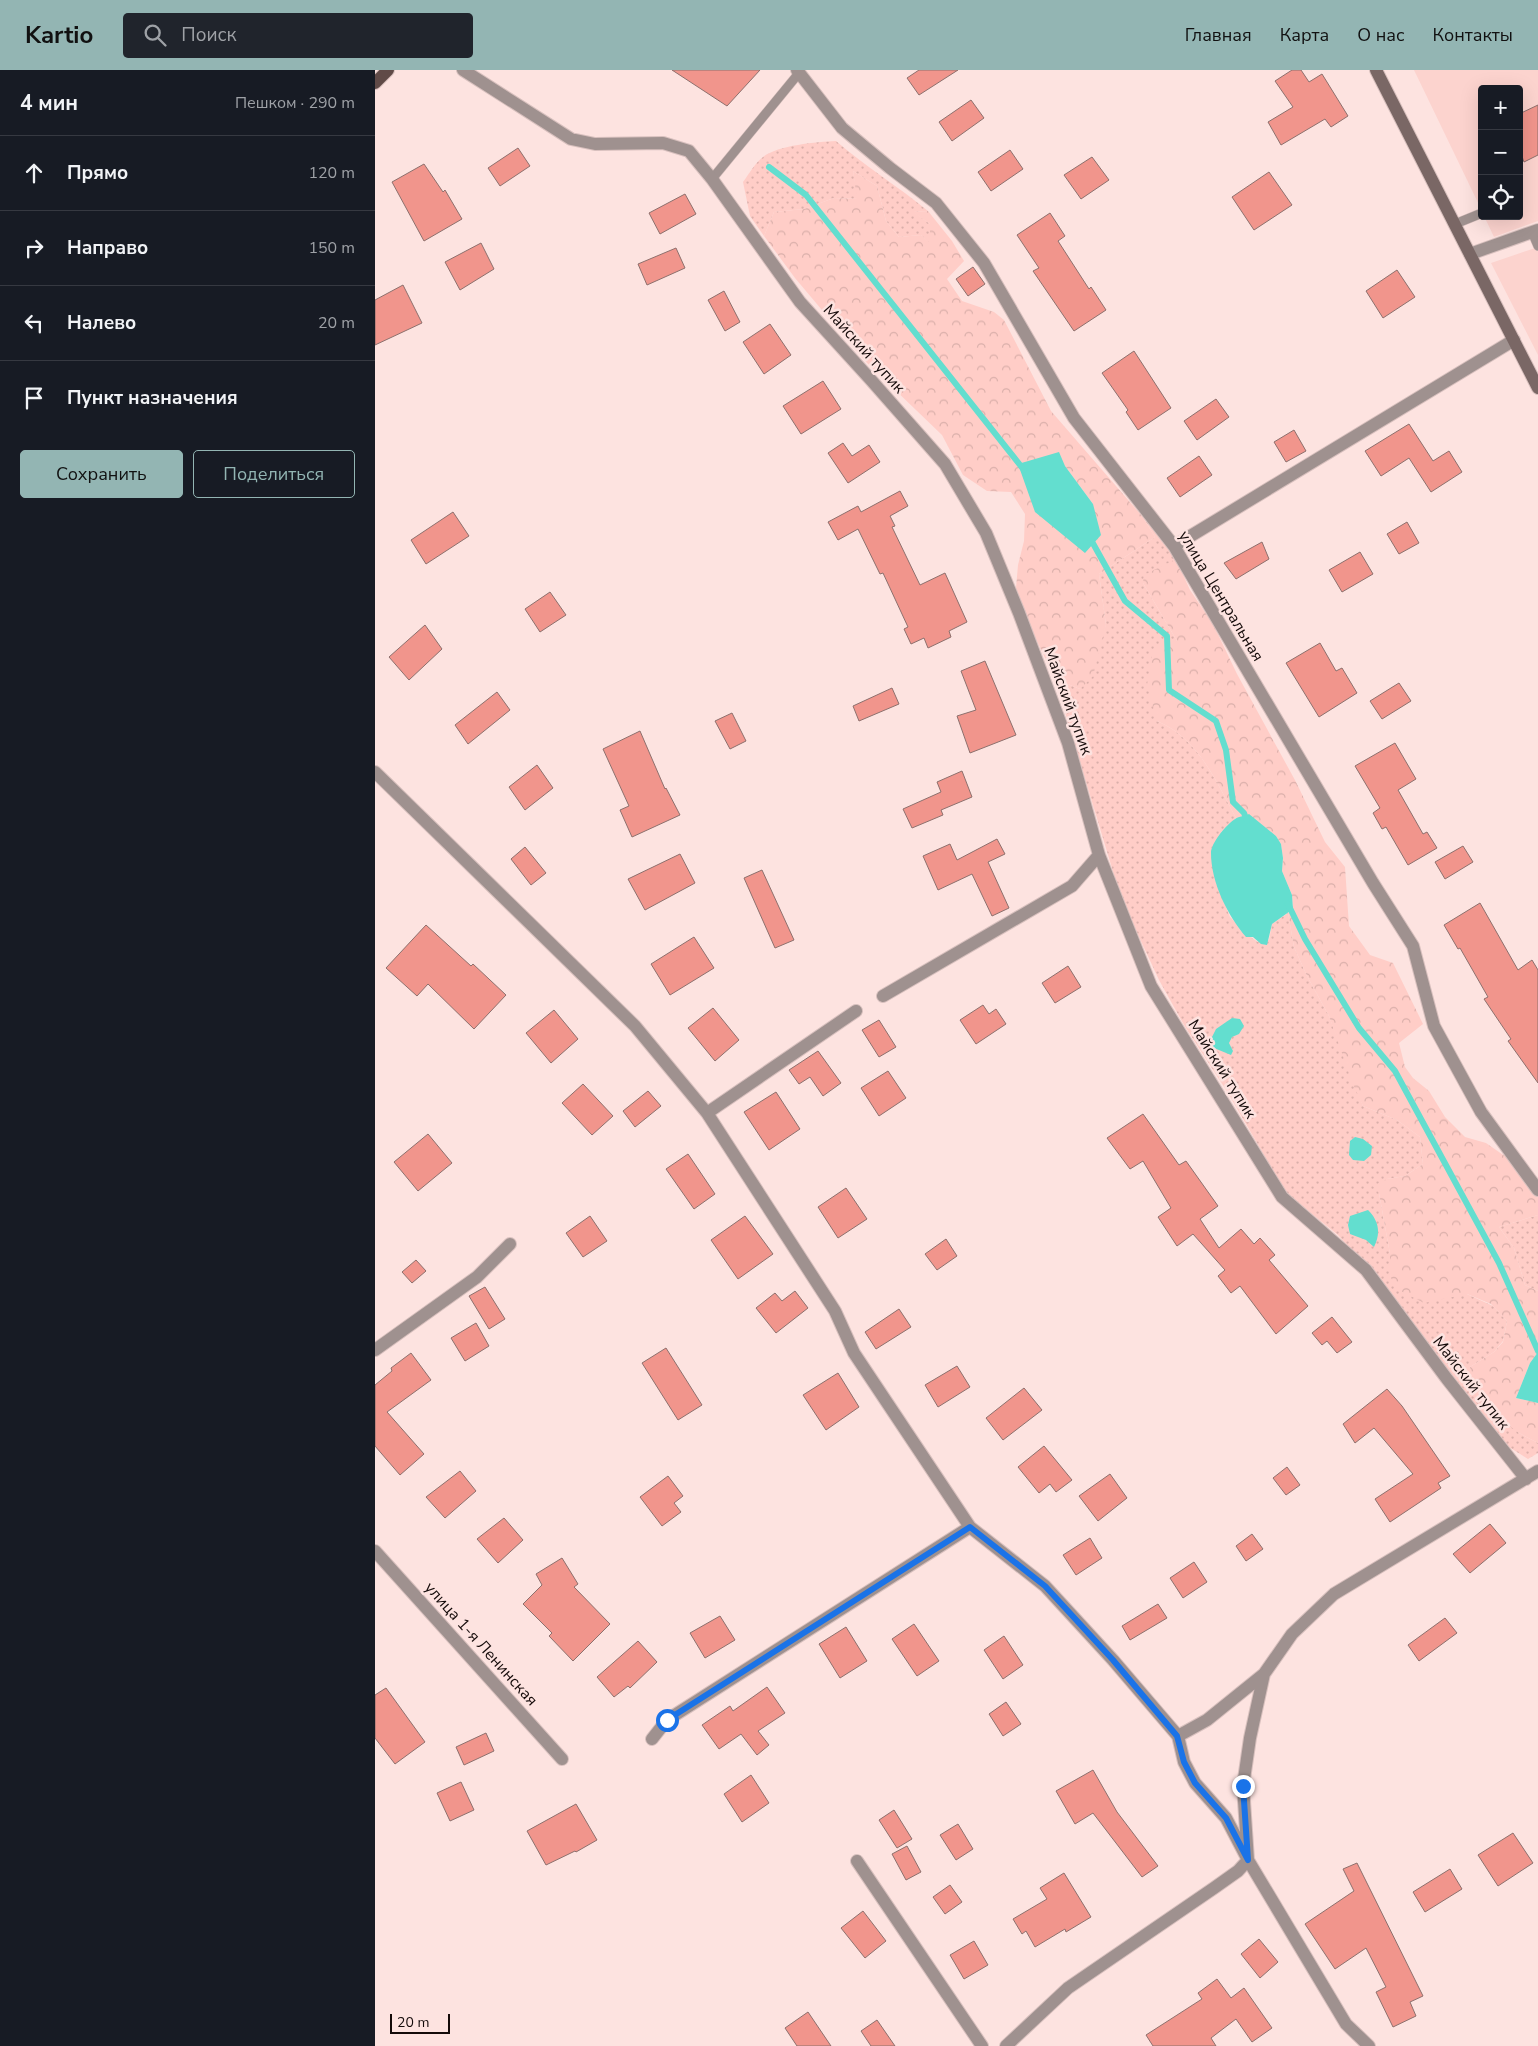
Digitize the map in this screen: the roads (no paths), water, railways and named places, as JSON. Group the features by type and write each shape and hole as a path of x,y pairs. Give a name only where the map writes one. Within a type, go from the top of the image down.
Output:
{"main road":[{"path":"375,83 388,70"},
{"path":"1376,70 1514,340 1535,373 1538,388"}],"street":[{"name":"Майский тупик","path":"465,70 571,139 595,144 663,143 689,151 712,179 799,302 945,464 986,533 1019,613 1068,743 1099,855 1151,986 1282,1197 1366,1270 1447,1379 1526,1479"},
{"name":"улица Центральная","path":"798,72 842,128 936,203 942,210 984,263 1074,418 1174,546 1373,883 1413,946 1434,1026 1481,1112 1538,1190"},
{"path":"1470,254 1535,231"},
{"path":"1174,546 1514,340"},
{"path":"375,772 635,1026 707,1113 835,1311 854,1353 970,1527 1045,1586 1113,1660 1177,1736 1184,1762 1195,1783 1226,1818 1248,1860 1346,2024 1369,2046"},
{"path":"883,996 1071,886 1099,855"},
{"path":"707,1113 856,1011"},
{"path":"375,1350 477,1277 510,1244"},
{"path":"1177,1736 1207,1720 1264,1674 1291,1634 1334,1594 1538,1471"},
{"path":"652,1739 667,1720 970,1527"},
{"name":"улица 1-я Ленинская","path":"375,1551 562,1759"},
{"path":"1006,2046 1068,1988 1215,1888 1248,1860 1243,1786 1250,1738 1264,1674"},
{"path":"857,1861 982,2046"}],"lane":[{"path":"712,179 798,72"},
{"path":"1455,224 1478,215"},
{"path":"1535,231 1538,246"}],"water":[{"path":"1059,452 1065,466 1093,504 1101,535 1085,553 1035,512 1018,464"},
{"path":"1249,814 1276,836 1281,844 1282,871 1292,895 1293,909 1272,924 1267,945 1261,944 1253,937 1246,937 1239,929 1217,887 1212,864 1211,853 1213,844 1220,834 1235,819"},
{"path":"1232,1018 1240,1019 1244,1026 1239,1034 1232,1037 1229,1043 1233,1051 1231,1055 1214,1048 1210,1041 1216,1029"},
{"path":"1355,1137 1363,1139 1372,1146 1371,1155 1364,1161 1353,1160 1349,1155 1350,1141"},
{"path":"1368,1210 1375,1218 1378,1227 1378,1237 1374,1247 1366,1240 1350,1234 1348,1225 1350,1216"},
{"path":"1538,1352 1538,1403 1516,1398 1530,1363"}],"waterway":[{"path":"769,167 806,195 1024,470"},
{"path":"1090,538 1125,601 1167,636 1169,690 1216,721 1226,750 1233,802 1244,813 1247,821"},
{"path":"1288,904 1305,939 1359,1028 1395,1071 1499,1263 1538,1351"}]}
